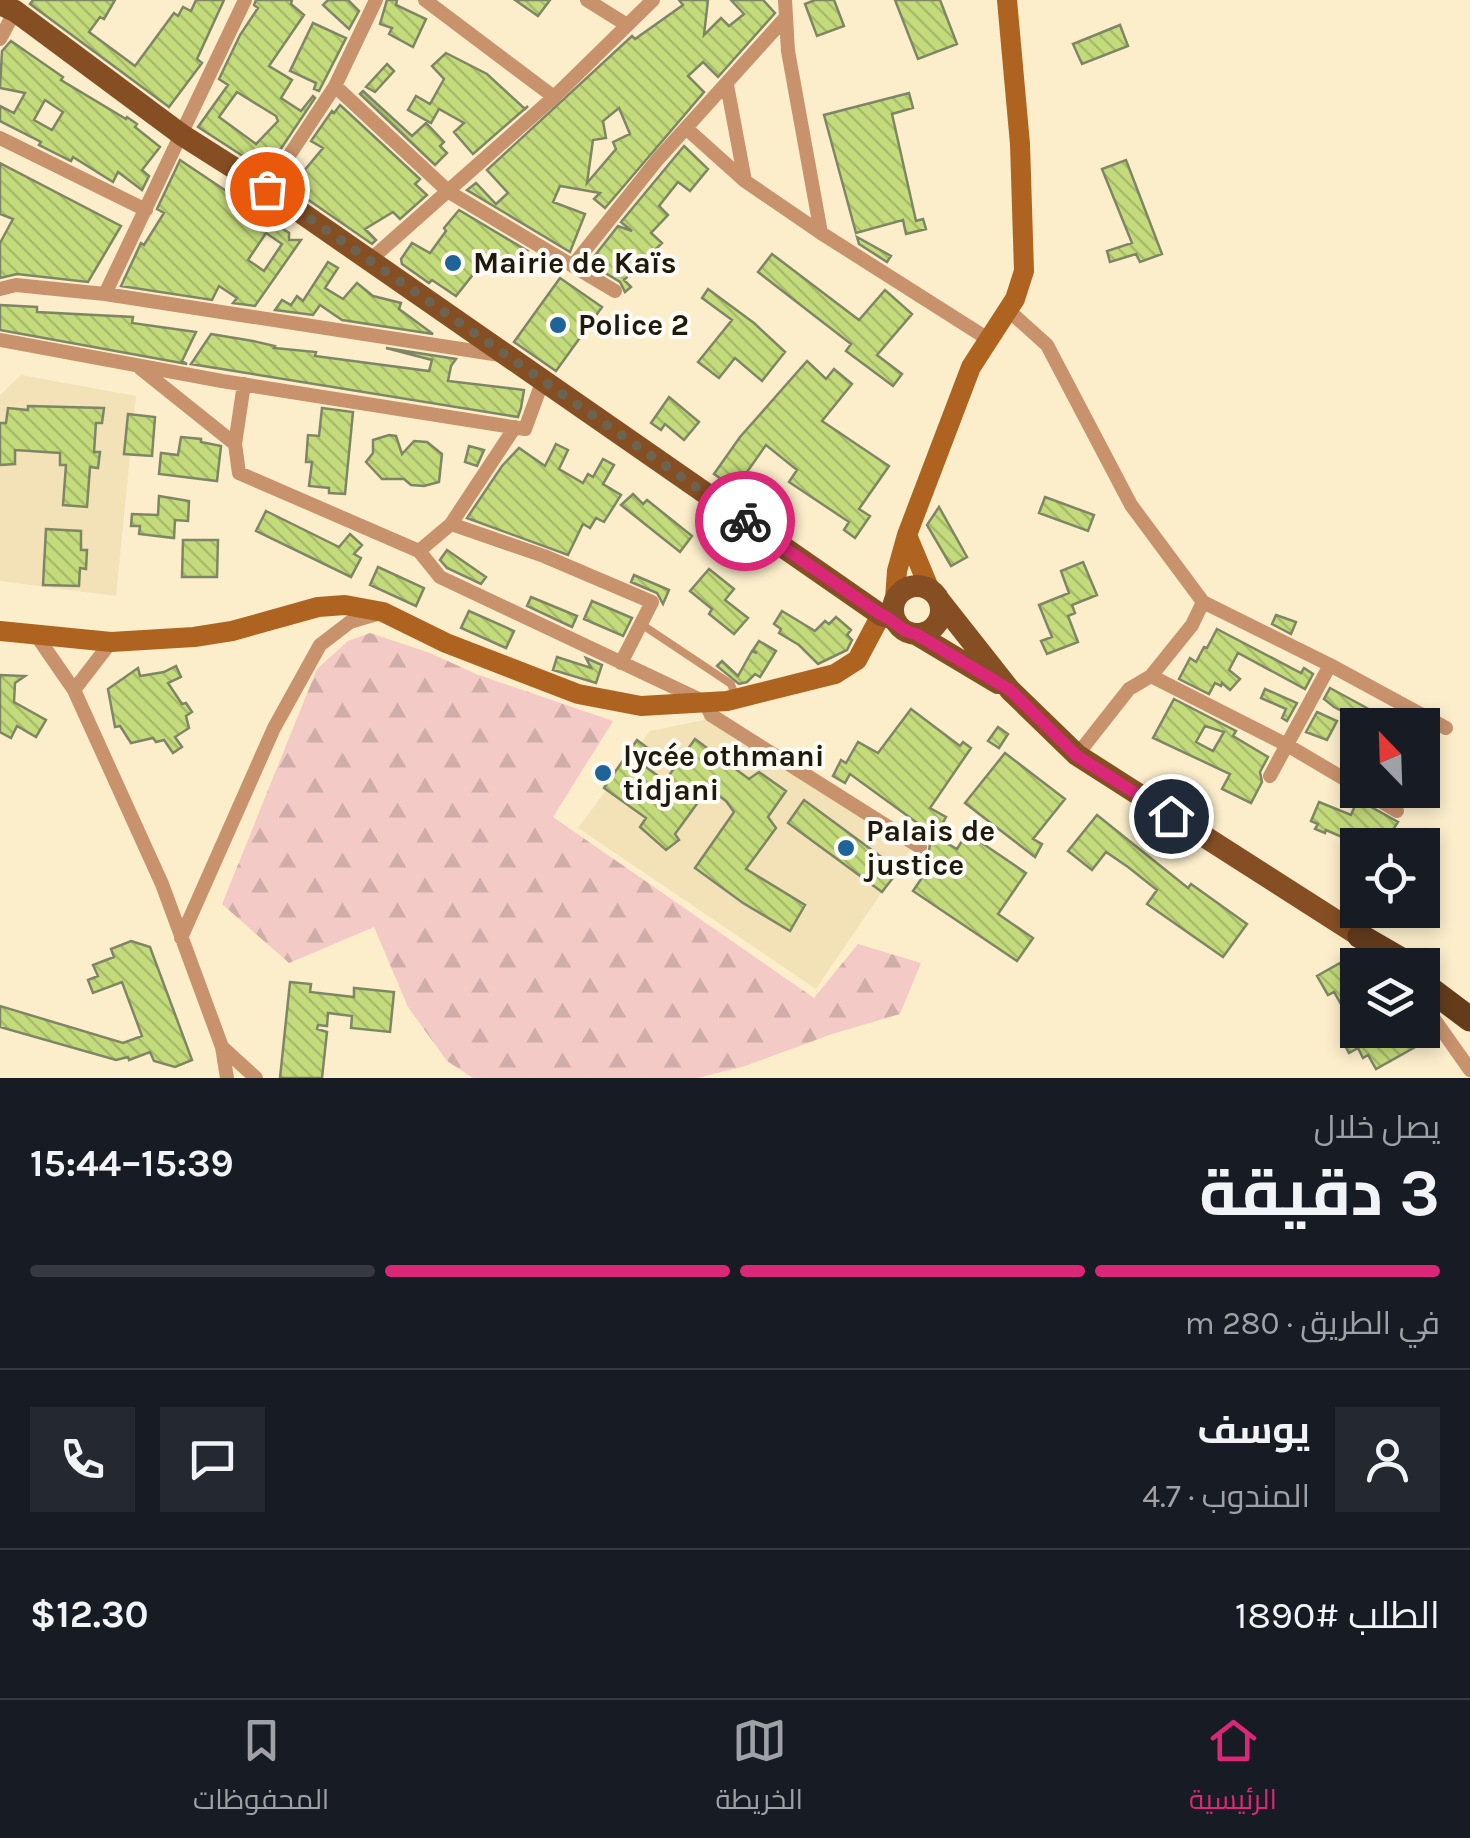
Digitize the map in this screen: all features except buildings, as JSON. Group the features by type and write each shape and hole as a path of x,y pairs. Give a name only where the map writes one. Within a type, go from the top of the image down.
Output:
{"highway":[{"path":"1360,936 1376,948"},
{"path":"1360,936 1381,948"},
{"path":"1440,982 1470,998"},
{"path":"1440,996 1470,1019"}],"main road":[{"path":"12,5 182,135 890,611 902,630 916,634 1010,690"},
{"path":"890,611 910,586 935,595 1010,690 1077,756 1360,936"},
{"path":"916,634 935,626 941,614 935,595"}],"street":[{"path":"105,294 245,0"},
{"path":"267,189 335,86 376,0"},
{"path":"424,0 554,97"},
{"path":"588,0 627,25"},
{"path":"370,260 554,97 654,0"},
{"path":"785,0 788,51 821,233"},
{"path":"0,631 111,642 232,632 318,608 345,605 383,612 446,643 578,694 641,706 736,698 835,674 858,660 890,611 907,534 971,368 1015,299 1024,270 1020,144 1007,0"},
{"path":"0,39 12,5"},
{"path":"574,264 658,159 786,17"},
{"path":"727,84 745,181"},
{"path":"335,86 449,192 615,291"},
{"path":"687,129 745,181 988,338"},
{"path":"0,138 146,210"},
{"path":"0,289 16,285 105,294 506,356"},
{"path":"1008,310 1048,345 1131,505 1203,602 1446,728"},
{"path":"0,340 525,429 543,380"},
{"path":"135,365 236,444"},
{"path":"244,384 236,444 239,473 419,551 440,578 705,702 711,715 920,847"},
{"path":"419,551 451,524 515,428"},
{"path":"451,524 544,556 652,602 622,663"},
{"path":"907,534 935,595"},
{"path":"1077,756 1129,688 1151,676 1192,625 1203,602"},
{"path":"181,938 274,728 320,645 350,622 383,612"},
{"path":"36,635 74,690 132,815 222,1047 227,1078"},
{"path":"74,690 111,642"},
{"path":"1270,776 1330,665"},
{"path":"1151,676 1340,776"},
{"path":"1360,936 1372,948"},
{"path":"1440,1028 1470,1070"},
{"path":"222,1047 256,1078"}],"lane":[{"path":"641,624 731,684 736,698"}],"shaded area":[{"path":"21,375 136,396 116,596 0,581 0,395"},
{"path":"709,719 911,849 816,989 578,828 650,731"}],"green space":[{"path":"370,633 613,721 553,817 814,998 858,944 921,963 900,1014 697,1078 473,1078 447,1061 408,1007 374,927 289,963 222,904 317,669 348,641"}],"way so far":[{"path":"267,189 745,521"}],"place":[{"name":"Mairie de Kaïs","path":"453,263"},
{"name":"Police 2","path":"558,325"},
{"name":"lycée othmani tidjani","path":"603,773"},
{"name":"Palais de justice","path":"846,848"}],"route":[{"path":"745,521 894,620 902,630 916,634 1010,690 1077,756 1171,816"}]}
